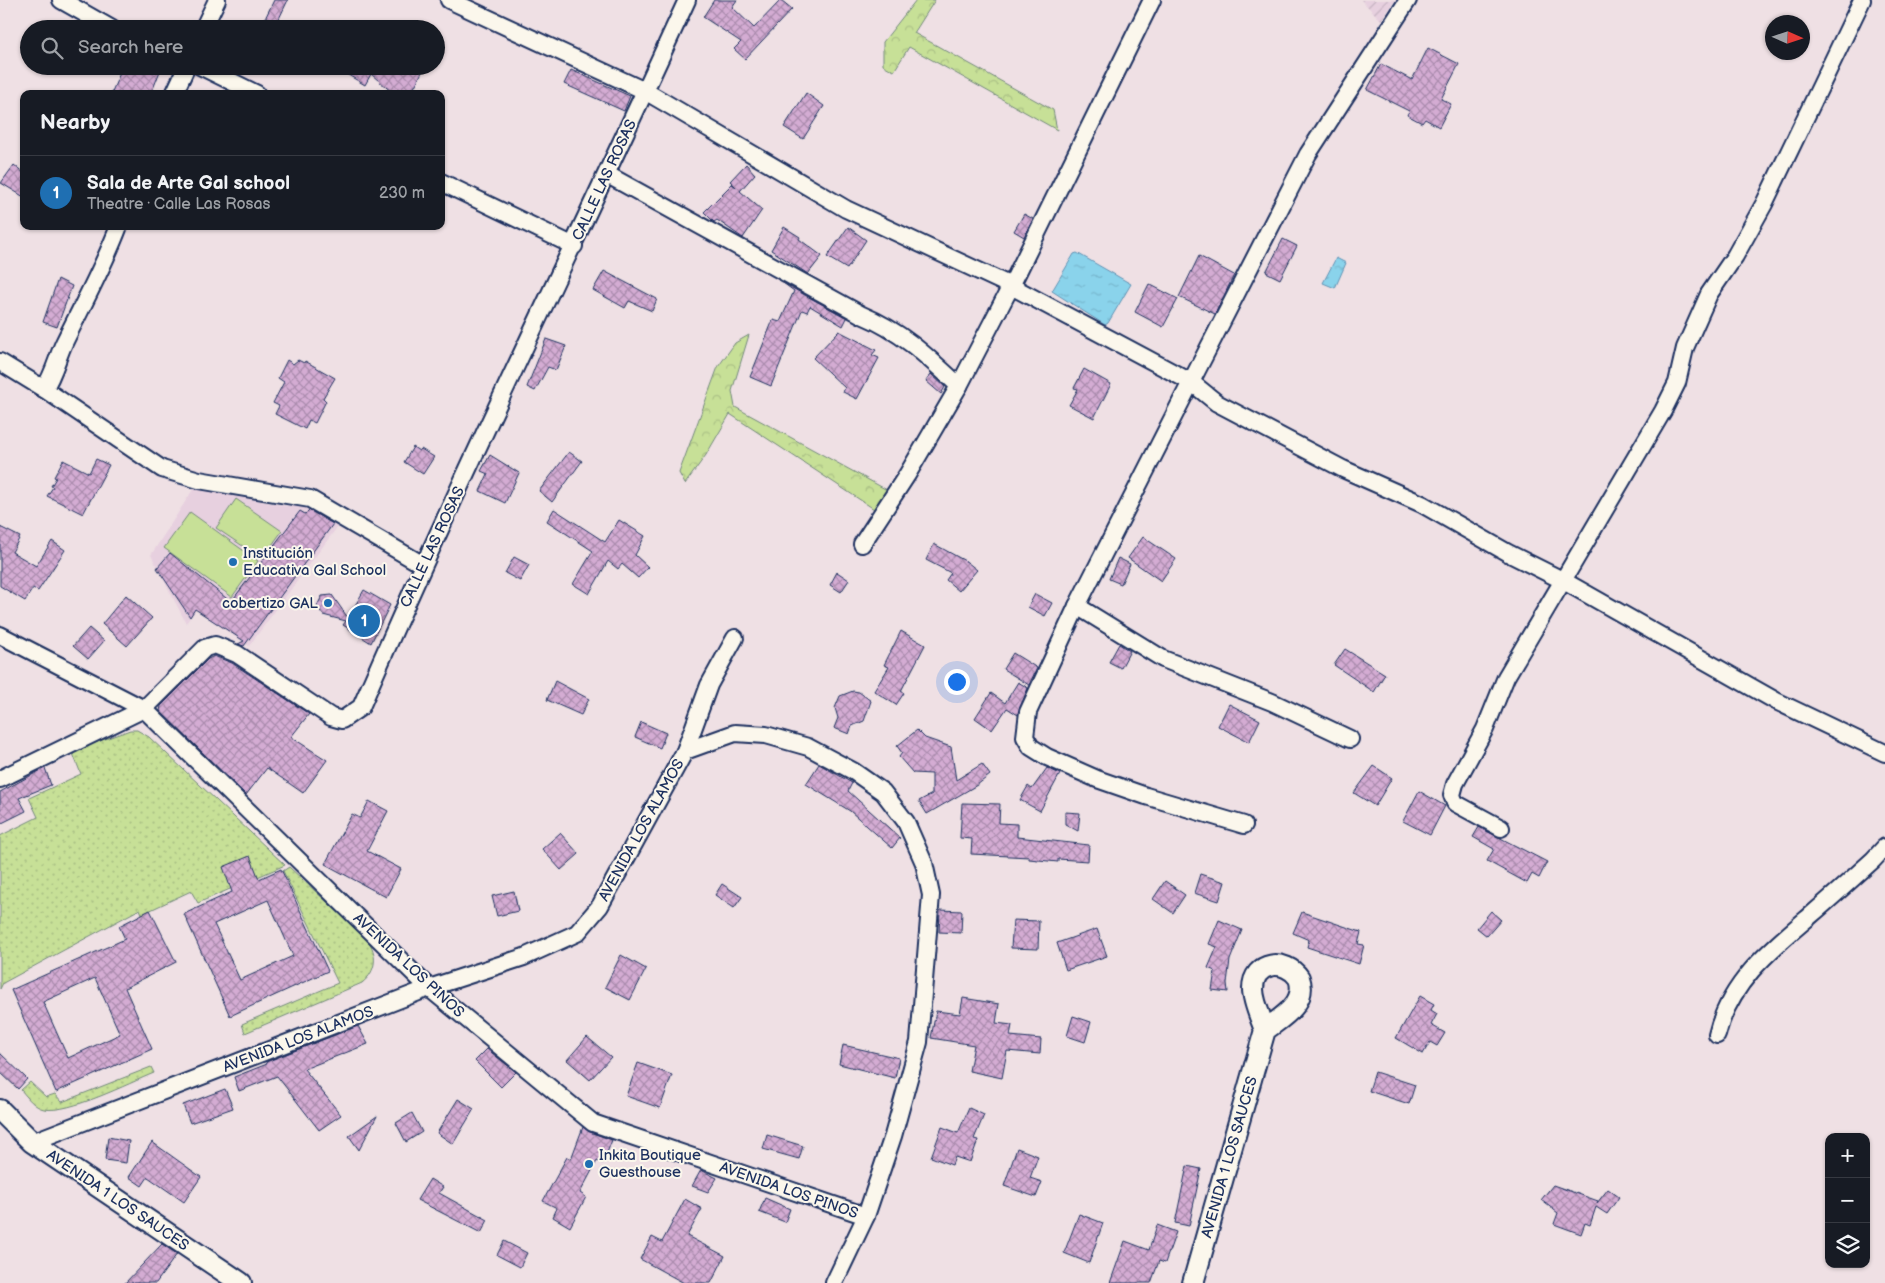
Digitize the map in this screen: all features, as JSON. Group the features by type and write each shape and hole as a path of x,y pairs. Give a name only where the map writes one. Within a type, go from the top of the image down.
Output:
{"street":[{"path":"61,0 96,20"},
{"path":"207,20 217,0"},
{"path":"449,0 645,91 846,210 1011,286 1191,382 1217,403 1343,469 1422,504 1508,553 1562,580 1776,701 1885,753"},
{"name":"CALLE LAS ROSAS","path":"0,779 144,709 205,648 215,645 237,654 331,717 342,720 361,707 423,565 608,175 687,0"},
{"path":"862,544 907,475 959,386 1011,286 1152,0"},
{"path":"1244,825 1146,796 1097,779 1031,747 1025,737 1028,712 1077,606 1308,154 1408,0"},
{"path":"1501,828 1456,803 1452,795 1461,772 1485,729 1506,677 1664,411 1677,383 1684,348 1709,294 1735,256 1764,204 1862,0"},
{"path":"176,90 183,75"},
{"path":"218,75 249,90"},
{"path":"608,175 862,315 884,324 922,351 959,386"},
{"path":"445,184 574,246"},
{"path":"44,389 53,375 63,346 108,254 117,230"},
{"path":"0,362 44,389 119,442 162,469 199,480 310,499 423,565"},
{"path":"1077,606 1163,659 1272,702 1350,739"},
{"name":"AVENIDA LOS PINOS","path":"0,635 144,709 430,988 593,1123 866,1216"},
{"path":"685,751 709,684 735,638"},
{"name":"AVENIDA LOS ALAMOS","path":"32,1142 430,988 524,957 577,933 600,906 685,751 735,734 766,735 808,747 853,771 883,792 906,822 924,863 931,895 919,1042 893,1136 866,1216 834,1283"},
{"path":"1717,1035 1721,1016 1728,1004 1766,953 1874,860 1885,847"},
{"name":"AVENIDA 1 LOS SAUCES","path":"1193,1283 1265,1030"},
{"name":"AVENIDA 1 LOS SAUCES","path":"0,1110 32,1142 241,1283"}],"shaded area":[{"path":"1361,0 1395,0 1381,20"},
{"name":"Institución Educativa Gal School","path":"194,488 286,506 314,504 341,522 249,646 196,610 186,623 151,555"}],"green space":[{"path":"916,0 935,0 914,33 1053,110 1057,130 909,47 894,71 883,65 883,42"},
{"path":"749,335 732,391 735,407 887,490 874,509 730,414 706,455 685,484 679,473 718,367 735,343"},
{"path":"236,499 282,531 262,559 216,528"},
{"path":"190,512 258,561 232,597 164,548"},
{"path":"130,730 137,730 149,737 285,865 198,903 191,891 142,914 140,909 3,983 0,989 0,836 38,817 29,798 81,774 72,751"},
{"path":"289,867 367,939 373,951 373,968 362,983 245,1033 242,1024 338,983 283,871"},
{"path":"151,1067 154,1073 68,1107 44,1109 31,1102 21,1090 30,1082 46,1097 55,1094 62,1102"}],"water":[{"path":"1077,253 1131,284 1105,325 1052,291 1074,254"},
{"path":"1336,258 1346,263 1335,288 1323,283"}],"building":[{"path":"274,0 288,0 278,20 264,20"},
{"path":"714,0 737,0 732,7 754,28 781,0 792,9 745,59 734,49 741,42 703,17"},
{"path":"1428,48 1459,64 1441,99 1451,104 1439,127 1425,119 1422,123 1407,115 1409,111 1367,90 1381,64 1412,80"},
{"path":"571,70 630,96 624,111 564,84"},
{"path":"119,75 158,75 153,90 113,90"},
{"path":"348,75 370,75 365,85"},
{"path":"372,75 420,75 413,90 389,90"},
{"path":"806,93 824,106 803,139 784,127"},
{"path":"746,164 755,174 740,191 762,210 743,238 717,220 714,222 704,212 732,184 737,188 730,181"},
{"path":"14,165 20,170 20,195 1,183"},
{"path":"1024,214 1033,219 1024,237 1014,231"},
{"path":"784,227 800,237 799,239 822,256 808,274 771,250"},
{"path":"848,227 866,240 847,269 827,257"},
{"path":"1283,239 1297,246 1280,279 1266,272"},
{"path":"1199,256 1234,275 1215,314 1179,297"},
{"path":"604,271 657,299 652,311 629,301 625,308 593,290"},
{"path":"58,279 72,286 57,327 43,322"},
{"path":"783,283 847,318 843,326 810,306 807,312 802,310 771,386 750,377 773,320 780,322 794,291"},
{"path":"1149,284 1178,299 1163,327 1135,312"},
{"path":"839,331 876,350 872,355 879,358 857,399 843,392 845,388 813,358"},
{"path":"546,339 566,346 556,370 548,367 535,391 527,387"},
{"path":"287,360 293,364 298,360 304,363 305,361 335,378 323,398 326,401 315,423 309,420 305,429 275,414 279,406 273,403 284,382 278,378"},
{"path":"1084,369 1111,384 1094,418 1069,405 1078,389 1074,388"},
{"path":"931,374 945,387 941,394 926,381"},
{"path":"413,447 419,451 421,449 434,457 423,474 404,462"},
{"path":"569,452 582,461 552,502 539,491"},
{"path":"490,455 519,473 505,503 480,491 488,474 481,471"},
{"path":"96,459 109,465 83,514 47,496 53,487 51,486 56,478 54,477 63,460 89,473"},
{"path":"554,509 605,542 619,520 645,536 635,555 648,567 638,578 622,564 618,569 608,561 589,594 573,584 593,551 547,521"},
{"path":"309,510 333,524 244,646 238,644 244,641 195,609 190,617 157,568 170,553 231,602 300,511 305,514"},
{"path":"0,527 20,537 12,552 36,566 52,541 65,550 38,591 33,588 25,601 0,586"},
{"path":"1143,537 1176,559 1161,581 1128,558"},
{"path":"934,544 967,562 977,570 959,591 946,580 951,573 926,560"},
{"path":"514,557 529,565 520,581 505,573"},
{"path":"1118,558 1130,564 1121,584 1109,579"},
{"path":"837,572 849,580 841,592 830,585"},
{"path":"364,590 390,605 371,643 343,625 346,621 323,615 317,606 322,596 332,595 348,618"},
{"path":"1035,594 1052,603 1045,616 1028,607"},
{"path":"126,595 152,618 127,646 102,624"},
{"path":"89,628 104,641 88,659 73,646"},
{"path":"901,631 925,645 901,691 904,693 896,705 874,691 889,667 884,665"},
{"path":"1119,644 1130,651 1121,668 1109,662"},
{"path":"1345,649 1385,674 1374,692 1334,665"},
{"path":"1013,653 1037,668 1029,685 1003,669"},
{"path":"214,656 232,663 309,714 291,737 327,760 303,793 267,768 246,795 160,711 161,706 208,659"},
{"path":"555,681 589,699 581,715 547,700"},
{"path":"1018,682 1028,688 1018,715 1007,708 992,730 975,718 991,693 1005,703"},
{"path":"853,691 859,692 871,701 864,721 852,726 849,734 834,728 838,718 835,708 840,696"},
{"path":"1229,704 1260,720 1249,742 1218,726"},
{"path":"641,722 666,733 660,748 635,737"},
{"path":"917,730 925,738 951,747 956,780 982,764 990,775 977,785 927,814 919,801 932,794 932,774 913,773 899,757 902,753 897,746"},
{"path":"819,764 852,783 848,791 900,838 892,848 850,811 806,784"},
{"path":"1374,766 1392,778 1375,806 1354,793"},
{"path":"45,768 51,785 19,798 26,811 0,824 0,792"},
{"path":"1047,768 1060,774 1040,811 1020,800 1028,786 1032,789"},
{"path":"1419,791 1445,806 1430,835 1403,821"},
{"path":"369,801 388,811 367,851 401,869 386,897 325,864 352,814 360,818"},
{"path":"962,803 1000,804 999,823 1017,824 1017,837 1089,845 1088,861 1058,859 1058,862 1029,859 1029,857 971,854 972,839 960,838"},
{"path":"1065,812 1080,813 1078,831 1065,824"},
{"path":"1479,827 1547,862 1539,878 1532,874 1527,883 1487,861 1494,849 1473,837"},
{"path":"560,833 579,854 561,870 542,849"},
{"path":"250,856 259,879 281,869 328,971 230,1016 184,914 232,892 223,867","holes":["268,900 293,956 240,980 214,924"]},
{"path":"1200,874 1225,882 1219,901 1194,893"},
{"path":"1165,881 1185,895 1173,913 1153,899"},
{"path":"722,884 742,897 734,908 715,895"},
{"path":"514,891 518,911 497,916 492,896"},
{"path":"150,910 176,962 125,988 152,1049 56,1092 11,990 125,939 119,926","holes":["95,978 120,1034 68,1058 43,1002"]},
{"path":"940,910 962,911 961,933 939,932"},
{"path":"1491,911 1501,920 1487,936 1477,928"},
{"path":"1302,912 1361,932 1358,944 1364,945 1359,964 1307,947 1309,940 1293,933"},
{"path":"1013,920 1039,921 1038,949 1011,948"},
{"path":"1219,920 1242,930 1230,960 1227,983 1228,992 1212,990 1215,971 1208,968 1217,947 1209,944"},
{"path":"1097,929 1107,956 1066,970 1057,943"},
{"path":"621,955 646,969 630,1000 605,987"},
{"path":"1420,996 1434,1004 1431,1010 1437,1014 1431,1025 1445,1033 1437,1046 1430,1042 1423,1054 1396,1038"},
{"path":"963,998 999,1004 996,1023 1012,1025 1010,1036 1041,1039 1040,1054 1007,1051 1002,1078 969,1071 974,1045 931,1038 936,1011 960,1014"},
{"path":"1073,1016 1091,1022 1085,1042 1067,1036"},
{"path":"358,1026 368,1044 304,1069 341,1115 319,1130 277,1076 239,1091 234,1077 267,1064 266,1062"},
{"path":"587,1037 611,1057 590,1080 567,1060"},
{"path":"843,1045 899,1058 895,1078 839,1064"},
{"path":"487,1049 516,1072 501,1087 475,1061"},
{"path":"0,1053 27,1079 18,1089 0,1072"},
{"path":"638,1063 672,1075 660,1108 626,1096"},
{"path":"1375,1072 1415,1085 1409,1104 1369,1091"},
{"path":"225,1089 233,1108 190,1123 183,1105"},
{"path":"458,1099 474,1109 453,1144 437,1133"},
{"path":"969,1108 984,1115 974,1139 978,1140 970,1162 955,1157 952,1165 931,1157 942,1127 958,1133"},
{"path":"412,1113 422,1132 406,1142 396,1123"},
{"path":"377,1116 359,1150 349,1136"},
{"path":"583,1127 590,1132 612,1140 603,1163 597,1161 580,1193 586,1197 570,1227 553,1217 557,1208 543,1201 567,1157 571,1159"},
{"path":"767,1135 803,1146 799,1159 763,1149"},
{"path":"108,1137 129,1141 126,1163 105,1160"},
{"path":"152,1142 201,1177 184,1202 148,1177 142,1186 129,1177"},
{"path":"1017,1148 1038,1156 1030,1178 1042,1182 1036,1197 1004,1186"},
{"path":"1187,1166 1201,1169 1189,1226 1175,1223"},
{"path":"701,1170 717,1178 708,1192 692,1186"},
{"path":"430,1179 443,1187 439,1193 488,1220 481,1233 417,1200"},
{"path":"1553,1185 1598,1201 1597,1203 1608,1189 1619,1197 1607,1214 1596,1207 1590,1225 1585,1223 1581,1234 1554,1224 1558,1213 1541,1200"},
{"path":"765,1198 790,1209 785,1222 759,1212"},
{"path":"685,1199 702,1209 687,1236 725,1256 711,1283 684,1283 640,1259 652,1237 662,1242"},
{"path":"1079,1214 1103,1223 1089,1263 1064,1253"},
{"path":"1157,1225 1176,1232 1165,1263 1159,1261 1151,1283 1110,1283 1125,1241 1149,1250"},
{"path":"504,1241 527,1253 520,1267 497,1255"},
{"path":"162,1244 177,1254 156,1283 125,1283"}],"place":[{"name":"Institución Educativa Gal School","path":"233,562"},
{"name":"cobertizo GAL","path":"328,603"},
{"name":"Sala de Arte Gal school","path":"364,621"},
{"name":"Inkita Boutique Guesthouse","path":"589,1164"}]}
